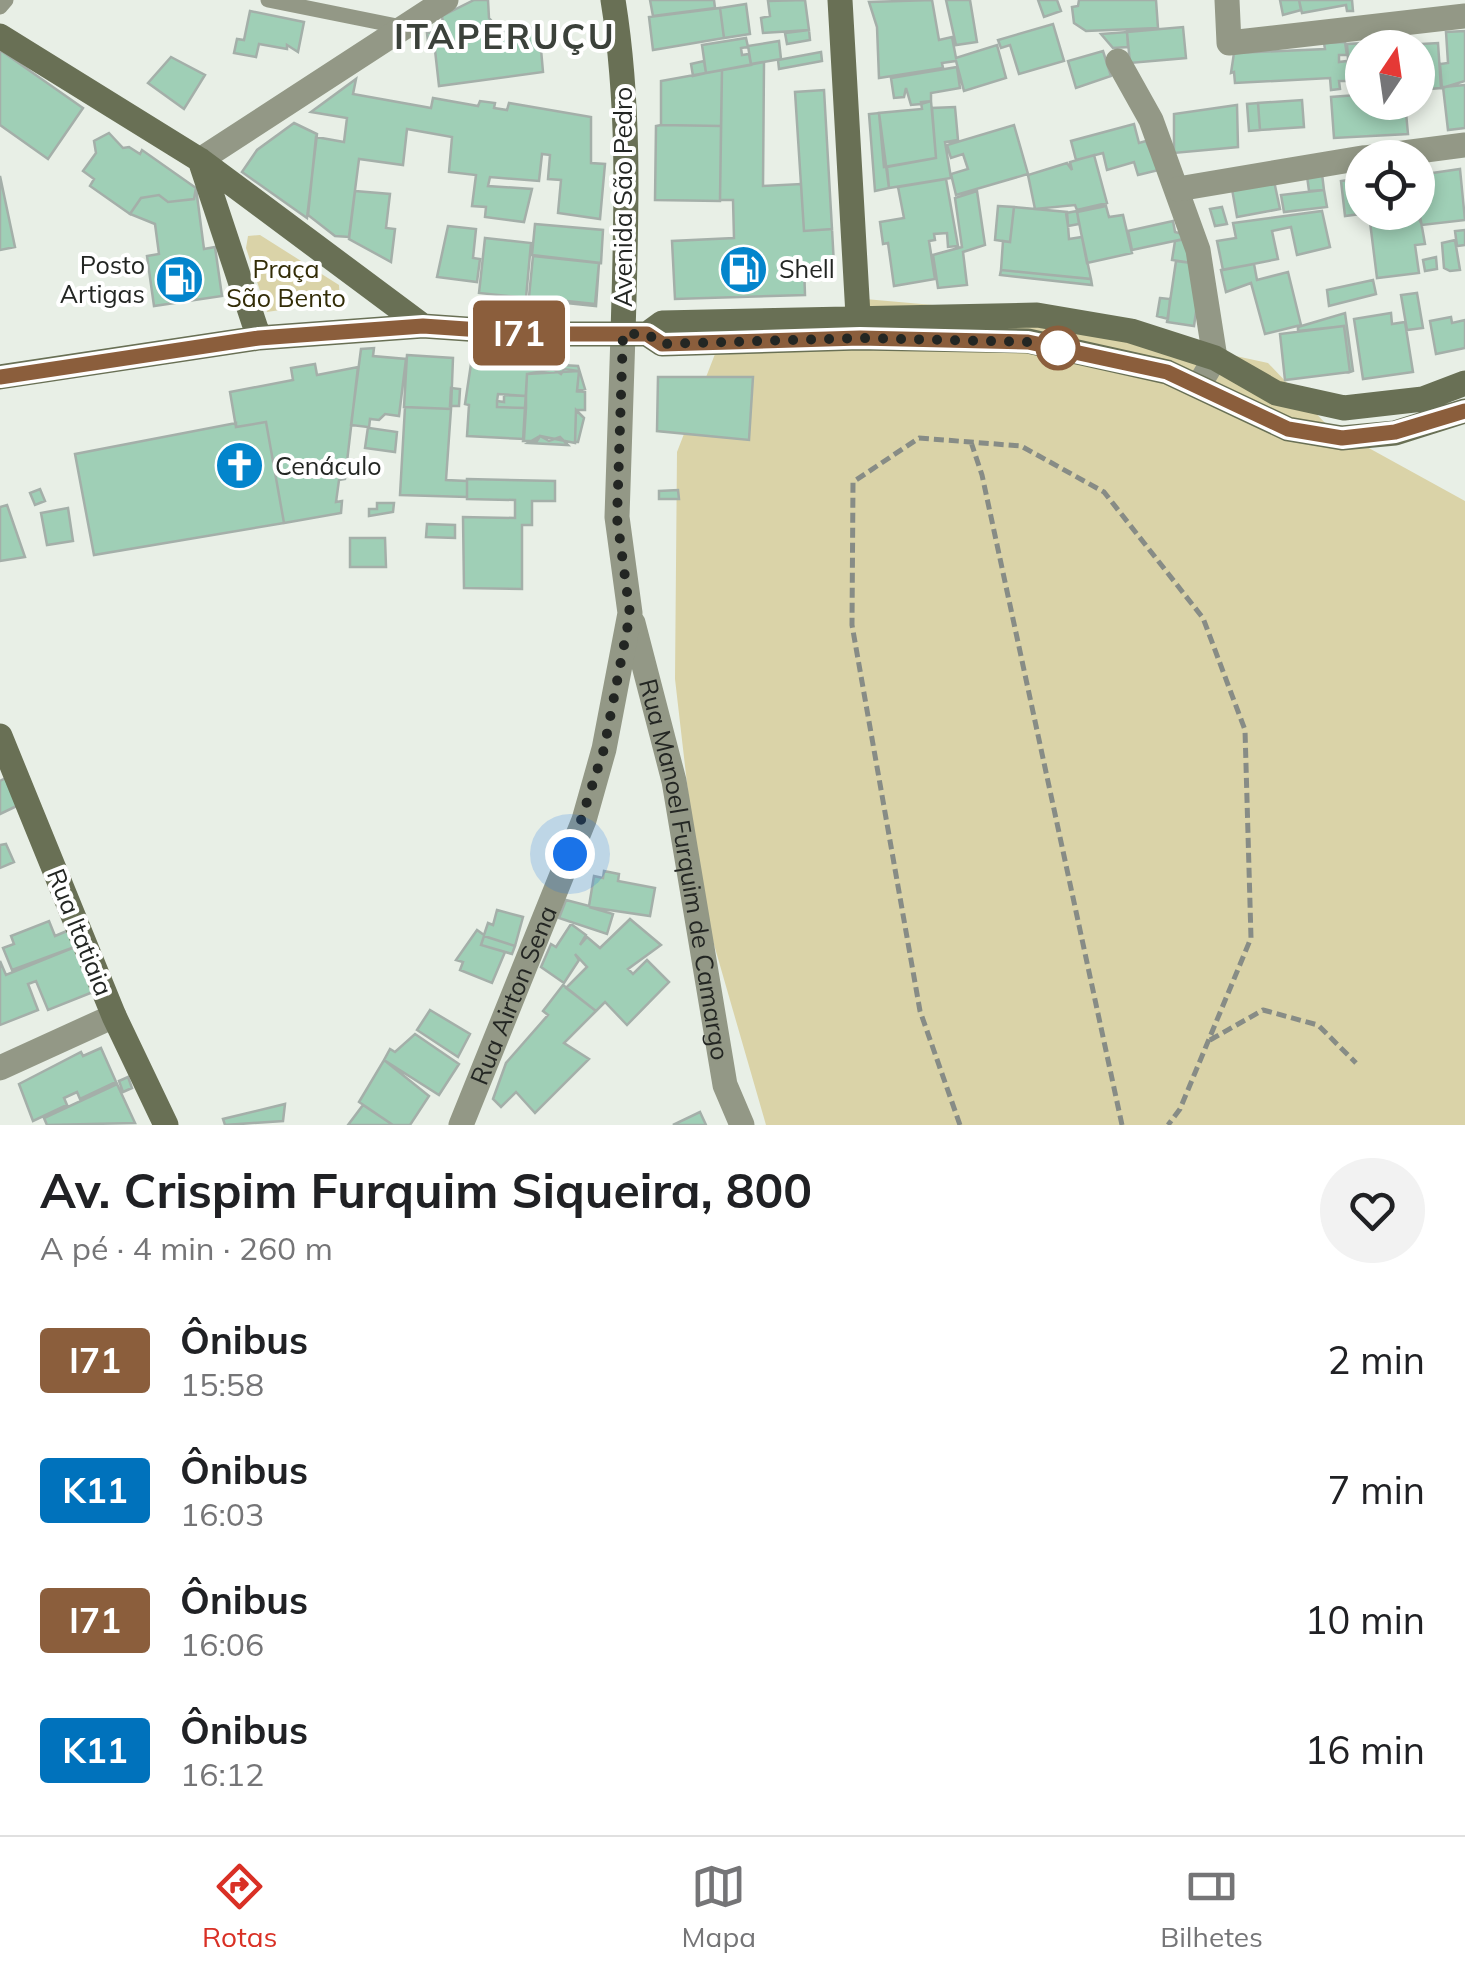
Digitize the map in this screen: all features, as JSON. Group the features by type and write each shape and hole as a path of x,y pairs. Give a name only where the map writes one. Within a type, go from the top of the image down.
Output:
{"main road":[{"name":"Avenida São Pedro","path":"614,0 635,334"},
{"path":"840,0 859,327"},
{"path":"0,36 200,160 423,326"},
{"path":"200,160 259,338"},
{"path":"0,377 259,338 423,326 635,334 662,344 1038,315 1131,331 1215,358 1276,393 1344,408 1423,399 1465,383"},
{"path":"859,327 1028,342 1167,372 1288,429 1342,438 1395,432 1465,412"},
{"name":"Rua Itatiaia","path":"0,736 114,1016 166,1125"}],"street":[{"path":"200,160 446,0"},
{"path":"1227,0 1229,43 1465,16"},
{"path":"1118,61 1151,120 1198,250 1215,358 1199,385"},
{"path":"1435,149 1465,145"},
{"path":"1178,189 1345,161"},
{"name":"Rua Airton Sena","path":"460,1125 584,820 604,749 630,614 617,518 635,334"},
{"name":"Rua Manoel Furquim de Camargo","path":"630,614 674,781 725,1085 742,1125"},
{"path":"0,1068 114,1016"}],"lane":[{"path":"0,8 6,0"},
{"path":"268,0 402,27"}],"path":[{"path":"960,1125 920,1011 852,625 853,482 919,438 1021,446 1104,492 1204,618 1245,730 1251,938 1168,1125"},
{"path":"971,442 982,475 1122,1125"},
{"path":"1208,1041 1263,1010 1318,1025 1356,1063"}],"green space":[{"name":"Praça São Bento","path":"260,235 339,285 340,301 267,312 246,248 248,236"},
{"path":"865,299 1047,315 1268,363 1327,425 1465,501 1465,1125 766,1125 700,896 675,679 677,452 715,354"}],"building":[{"path":"474,0 488,0 489,18 501,31 539,27 543,72 439,86 435,50 429,51 427,33 444,31 442,16"},
{"path":"650,0 714,0 715,8 653,16"},
{"path":"805,0 809,30 763,33 761,18 770,16 768,1"},
{"path":"932,0 939,40 952,37 956,58 997,45 1006,78 964,91 956,61 942,63 943,68 879,78 877,27 869,2"},
{"path":"946,0 970,0 977,42 956,45"},
{"path":"1038,0 1057,0 1061,11 1044,17"},
{"path":"1079,0 1156,0 1158,28 1086,31 1074,23 1072,7 1078,6"},
{"path":"1280,0 1299,0 1301,10 1283,15"},
{"path":"1299,0 1352,0 1353,11 1347,11 1346,5 1302,13"},
{"path":"746,4 750,34 724,38 720,8"},
{"path":"720,8 724,38 653,50 649,17"},
{"path":"250,11 304,22 298,52 287,45 287,49 259,44 256,57 234,53 237,39 244,40"},
{"path":"1053,24 1064,61 1019,74 1010,45 1001,48 998,40"},
{"path":"1183,27 1186,58 1130,63 1127,32"},
{"path":"809,30 810,40 787,44 785,33"},
{"path":"1465,31 1465,81 1442,88 1440,64 1448,63 1446,32"},
{"path":"1127,32 1128,47 1113,48 1101,34"},
{"path":"746,38 748,47 741,48 742,55 749,54 751,65 706,73 702,45"},
{"path":"779,41 781,59 751,64 748,46"},
{"path":"1345,42 1345,55 1339,55 1339,62 1345,61 1345,81 1339,81 1340,89 1331,90 1330,78 1235,83 1234,72 1231,73 1234,53 1325,49 1324,43"},
{"path":"1435,43 1438,43 1441,88 1435,89"},
{"path":"0,50 83,108 48,159 0,125"},
{"path":"1103,51 1111,76 1076,88 1068,61"},
{"path":"821,52 822,61 779,69 778,60"},
{"path":"171,57 205,75 184,109 148,83"},
{"path":"704,61 706,73 693,76 691,64"},
{"path":"764,62 763,186 801,184 804,231 832,229 834,265 804,265 805,295 675,299 672,241 734,238 733,200 720,200 722,70"},
{"path":"957,67 960,88 931,93 931,101 921,104 911,105 906,88 904,97 894,98 891,78"},
{"path":"722,70 721,126 661,125 661,81"},
{"path":"356,79 353,94 431,108 433,98 478,106 480,101 495,103 494,108 507,110 509,103 591,117 591,163 605,164 600,219 558,213 561,180 548,179 550,155 542,154 539,181 490,177 488,186 532,189 524,222 485,217 486,207 472,206 476,175 449,172 452,137 407,129 403,165 359,159 349,237 335,236 308,215 316,137 344,142 347,118 311,112"},
{"path":"1465,85 1465,128 1448,130 1443,87"},
{"path":"824,90 832,229 804,231 795,92"},
{"path":"1345,96 1345,120 1407,120 1408,134 1334,138 1331,97"},
{"path":"1302,100 1304,127 1260,130 1258,103"},
{"path":"931,101 936,158 884,167 879,113 922,109 921,102"},
{"path":"1258,103 1260,130 1249,131 1247,104"},
{"path":"1237,105 1238,147 1174,153 1174,114"},
{"path":"955,107 958,140 945,142 951,178 889,188 887,167 936,158 932,108"},
{"path":"879,113 889,188 875,191 869,114"},
{"path":"294,123 317,134 307,218 242,172 257,150"},
{"path":"1134,124 1139,143 1146,141 1159,170 1138,175 1134,162 1107,170 1103,153 1076,160 1071,141"},
{"path":"1014,125 1028,174 956,195 951,174 968,169 963,154 951,158 947,145"},
{"path":"656,126 721,126 720,201 655,200"},
{"path":"109,133 123,148 140,154 142,150 196,188 194,199 168,202 159,195 141,198 130,214 90,186 94,179 83,171 96,153 94,141"},
{"path":"1094,155 1107,203 1077,210 1075,205 1035,209 1028,175 1067,163 1072,170 1070,162"},
{"path":"1460,169 1465,220 1435,223 1435,173"},
{"path":"1322,174 1324,190 1309,191 1307,176"},
{"path":"0,176 15,247 0,250"},
{"path":"946,179 958,246 948,247 947,233 934,234 935,240 929,241 935,279 894,286 888,243 883,244 880,222 904,218 898,187"},
{"path":"1345,180 1345,216 1341,181"},
{"path":"1274,181 1280,209 1237,217 1232,189"},
{"path":"196,188 204,249 215,247 222,296 154,306 147,256 159,254 155,224 130,214 141,198 159,195 168,202 194,199"},
{"path":"1324,190 1327,207 1284,212 1281,195"},
{"path":"355,191 390,194 386,228 395,229 391,262 349,239"},
{"path":"977,191 985,245 963,252 967,285 938,288 933,255 962,247 955,198"},
{"path":"998,206 1014,207 1010,242 995,240"},
{"path":"1106,206 1109,217 1123,215 1132,253 1087,263 1077,212"},
{"path":"1014,207 1067,212 1069,239 1082,237 1091,279 1001,270 1003,241 1010,242"},
{"path":"1222,207 1227,224 1215,226 1210,209"},
{"path":"1077,211 1079,224 1068,226 1066,213"},
{"path":"1322,211 1330,247 1297,255 1291,227 1272,231 1278,259 1223,270 1217,241 1236,238 1233,223"},
{"path":"1173,221 1175,232 1193,237 1132,250 1128,231"},
{"path":"535,224 603,230 601,263 532,255"},
{"path":"448,226 476,229 473,258 480,259 477,282 437,277"},
{"path":"1371,230 1422,230 1425,244 1415,245 1419,273 1377,278"},
{"path":"1465,230 1465,245 1457,246 1455,231"},
{"path":"485,238 531,243 526,298 479,293"},
{"path":"1191,238 1199,264 1172,260 1175,241"},
{"path":"1455,240 1460,270 1450,271 1444,268 1442,243"},
{"path":"533,256 599,263 595,304 529,297"},
{"path":"1436,257 1437,269 1425,271 1423,260"},
{"path":"1176,261 1199,264 1201,277 1194,326 1167,322"},
{"path":"599,263 596,306 528,299 595,304"},
{"path":"1254,264 1257,280 1288,272 1301,325 1265,334 1251,283 1226,292 1221,270"},
{"path":"1001,270 1091,279 1092,285 1000,275"},
{"path":"1373,280 1376,294 1329,306 1327,290"},
{"path":"1417,293 1423,328 1407,330 1401,295"},
{"path":"1160,298 1170,299 1168,319 1157,316"},
{"path":"1345,313 1353,371 1350,372 1344,326 1298,331 1298,327"},
{"path":"1391,313 1392,324 1405,322 1413,372 1363,379 1354,319"},
{"path":"1451,317 1452,323 1465,320 1465,348 1436,354 1430,321"},
{"path":"1344,326 1350,372 1285,380 1280,334"},
{"path":"374,348 373,356 406,359 399,416 385,414 379,420 370,419 369,428 397,432 395,452 365,448 368,427 351,425 361,349"},
{"path":"407,355 453,358 451,409 404,407"},
{"path":"541,360 545,364 578,366 585,389 577,391 579,371 527,374 526,396 498,394 497,401 497,407 526,408 524,439 467,436 469,405 465,404 471,364"},
{"path":"315,364 317,375 358,367 345,479 339,480 336,502 342,501 341,513 284,523 266,422 236,427 230,392 293,380 291,368"},
{"path":"553,369 561,374 564,369 579,371 577,391 585,392 585,410 576,410 575,443 540,436 537,441 523,441 527,374"},
{"path":"658,377 753,377 749,440 657,431"},
{"path":"451,388 460,389 459,406 450,406"},
{"path":"504,395 526,396 526,408 497,407 497,401 504,402"},
{"path":"405,407 451,409 446,480 467,481 467,497 400,495"},
{"path":"576,410 584,418 578,442 575,442"},
{"path":"266,422 284,523 94,555 75,454 236,423 236,427"},
{"path":"540,436 549,441 560,437 568,445 528,443"},
{"path":"467,479 555,481 555,501 532,501 532,525 522,525 522,589 464,588 463,517 515,518 515,500 467,499"},
{"path":"40,489 45,501 35,505 30,493"},
{"path":"678,490 679,499 659,499 659,491"},
{"path":"377,503 394,503 393,512 369,516 369,509 377,509"},
{"path":"7,505 25,557 0,561 0,507"},
{"path":"68,508 73,541 47,545 41,513"},
{"path":"427,524 455,525 455,538 426,537"},
{"path":"350,538 385,538 386,567 350,567"},
{"path":"12,775 23,803 0,814 0,781"},
{"path":"6,844 14,862 0,868 0,845"},
{"path":"604,871 619,874 618,881 655,888 650,916 589,907 613,914 607,934 559,918 566,900 589,906 594,876 603,878"},
{"path":"497,910 523,917 515,946 484,936 481,945 505,952 492,983 460,970 463,962 456,960 477,930 484,935 488,923 493,925"},
{"path":"630,919 661,945 628,969 633,974 647,960 669,982 627,1025 605,1002 596,1011 566,988 587,967 575,954 579,960 564,983 541,967 551,944 556,947 571,924 586,935 580,945 587,937 600,948"},
{"path":"49,921 55,936 74,928 80,945 12,970 3,948 14,944 11,936"},
{"path":"484,936 515,946 512,954 481,945"},
{"path":"75,947 93,992 48,1010 36,981 28,984 38,1010 0,1025 0,961 6,975"},
{"path":"563,985 596,1011 564,1043 589,1059 535,1113 516,1092 501,1107 493,1099 506,1063 548,1015 543,1011"},
{"path":"430,1010 470,1034 458,1057 417,1030"},
{"path":"415,1034 459,1064 439,1095 384,1060 390,1049 395,1052"},
{"path":"101,1048 116,1082 80,1099 77,1092 64,1098 67,1105 33,1121 19,1084 81,1052 83,1056"},
{"path":"384,1060 429,1096 410,1125 393,1125 359,1102"},
{"path":"128,1077 132,1088 123,1092 119,1081"},
{"path":"117,1084 135,1123 47,1125 44,1118"},
{"path":"285,1104 283,1121 225,1125 223,1119"},
{"path":"363,1105 393,1125 348,1125"},
{"path":"700,1112 706,1125 673,1125"}],"bus line":[{"name":"I71","path":"0,377 259,338 423,326 539,334 647,334 662,344 860,338 1028,342 1167,372 1288,429 1342,438 1395,432 1465,411"}],"place":[{"name":"Shell","path":"744,269"},
{"name":"Posto Artigas","path":"180,279"},
{"name":"Cenáculo","path":"240,466"}],"district":[{"name":"ITAPERUÇU","path":"505,37"}],"route":[{"path":"570,854 604,749 630,614 617,518 623,334 647,334 662,344 860,338 1028,342 1058,348"}]}
